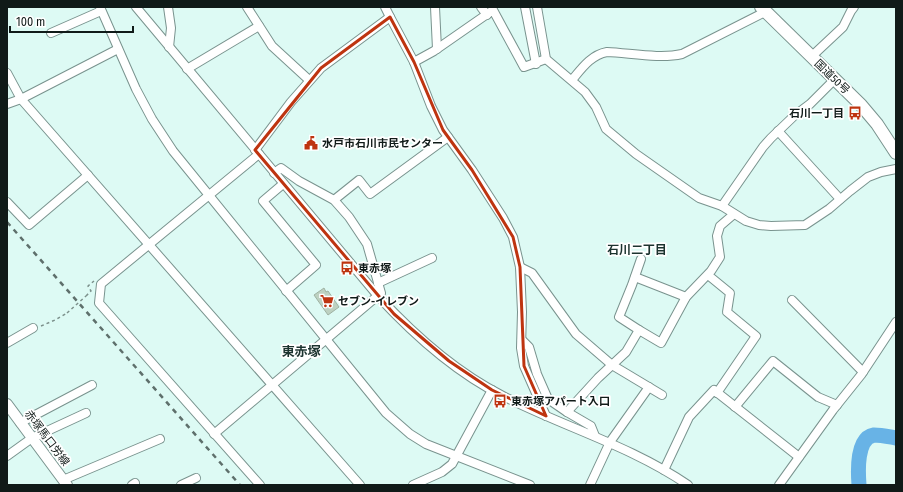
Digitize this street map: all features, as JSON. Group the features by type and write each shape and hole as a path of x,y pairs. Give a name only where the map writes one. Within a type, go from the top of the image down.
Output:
{"highway":[{"name":"国道50号","path":"763,10 861,105 877,124 896,152"}],"main road":[{"name":"赤塚馬口労線","path":"7,404 65,482"}],"street":[{"path":"136,7 378,296 394,314 424,341 449,361 492,390 546,416 610,442 664,470 688,485"},
{"path":"168,7 171,28 169,47"},
{"path":"247,7 272,46 309,80"},
{"path":"385,7 414,62 443,130 504,218 513,237 520,267 522,312 521,348 524,366 546,416"},
{"path":"435,7 437,49"},
{"path":"481,7 487,15"},
{"path":"525,7 536,64"},
{"path":"537,7 546,59 585,92 596,107 606,129 636,154 671,179 700,198 722,206 746,221 759,225 771,226 805,225 829,209 868,177 881,172 896,169"},
{"path":"812,57 843,27 854,7"},
{"path":"51,33 101,9 136,89 152,119 174,151 386,413 398,425 426,444 530,485"},
{"path":"414,62 437,49 494,10 524,67 536,64 546,59"},
{"path":"572,80 589,61 599,53 607,52 662,56 682,54 763,10"},
{"path":"260,485 100,303 101,284 209,196 257,152 309,80 321,68 390,17"},
{"path":"187,69 259,26"},
{"path":"7,104 21,100 118,49"},
{"path":"7,73 21,100 150,244 272,386 360,485"},
{"path":"722,206 763,147 778,131 810,104 835,79"},
{"path":"778,131 840,199"},
{"path":"334,200 360,180 370,194 448,136"},
{"path":"214,434 381,293 366,244 350,217 334,200 299,181 281,168 274,173"},
{"path":"7,202 29,226 88,175"},
{"path":"283,184 263,201 316,265 286,291"},
{"path":"641,259 619,317 661,342 686,296 708,275 720,257 717,236 720,226 734,214"},
{"path":"378,283 432,258"},
{"path":"520,267 532,273 576,334 612,365 662,395"},
{"path":"708,275 730,293 727,312 756,336 717,393"},
{"path":"635,277 686,296"},
{"path":"792,300 863,372"},
{"path":"779,485 863,372 896,322"},
{"path":"7,343 33,328"},
{"path":"567,412 598,378 626,352 639,330"},
{"path":"522,340 529,347 537,374 548,399 591,426 595,436"},
{"path":"735,407 773,361 818,397 837,405"},
{"path":"20,423 92,385"},
{"path":"590,485 610,442 649,387"},
{"path":"412,485 442,472 452,464 492,390"},
{"path":"664,470 689,417 714,390 799,457"},
{"path":"7,456 32,438 86,413"},
{"path":"65,482 160,439"},
{"path":"180,485 196,478"},
{"path":"132,485 135,483 135,485"}],"path":[{"path":"33,328 55,320 67,312 91,291 88,286"}],"highlighted area":[{"path":"390,17 414,62 443,130 472,170 513,237 520,267 524,366 546,416 492,390 449,361 394,314 255,150 321,68"}],"building":[{"name":"セブン-イレブン","path":"324,288 326,292 328,291 339,307 328,315 314,295"}],"waterway":[{"path":"859,485 859,456 864,442 868,437 874,435 896,438"}],"railway":[{"path":"7,222 240,485"}],"place":[{"name":"石川一丁目","path":"855,113"},
{"name":"水戸市石川市民センター","path":"311,143"},
{"name":"東赤塚","path":"347,268"},
{"name":"セブン-イレブン","path":"327,301"},
{"name":"東赤塚アパート入口","path":"500,401"}],"district":[{"name":"石川二丁目","path":"637,250"},
{"name":"東赤塚","path":"301,351"}]}
